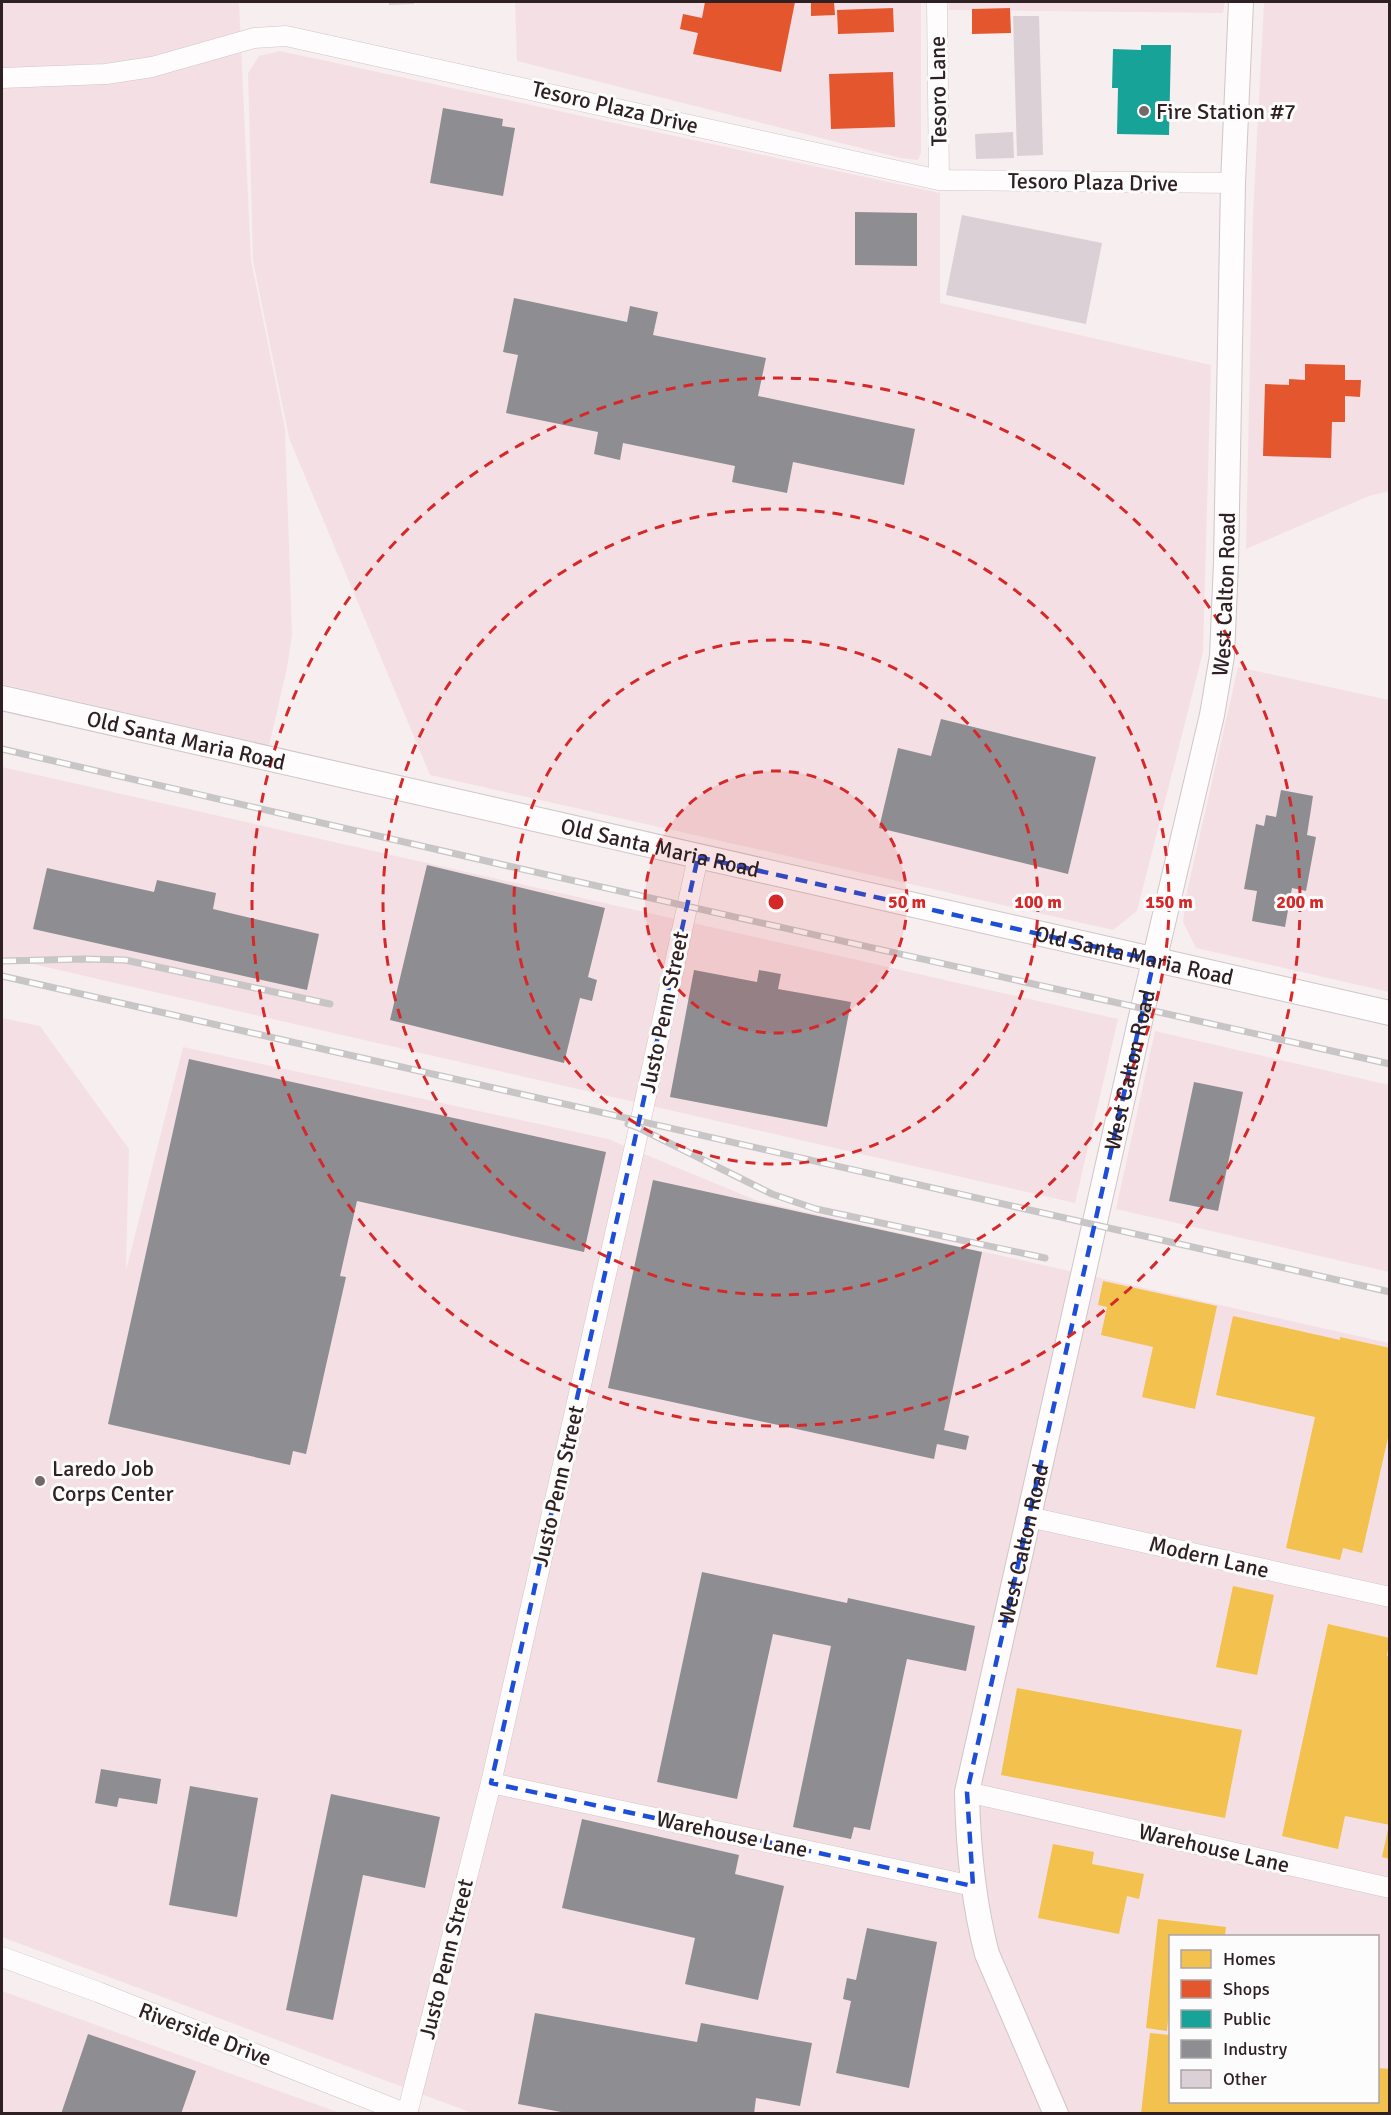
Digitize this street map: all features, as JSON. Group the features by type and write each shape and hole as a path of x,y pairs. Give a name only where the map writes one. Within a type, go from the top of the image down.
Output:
{"main road":[{"name":"West Calton Road","path":"1056,2114 987,1954 973,1886 968,1836 967,1792 1154,960 1212,715 1222,656 1226,563 1233,183 1241,2"},
{"name":"Old Santa Maria Road","path":"2,698 1389,1013"}],"street":[{"name":"Tesoro Lane","path":"937,2 939,180"},
{"name":"Tesoro Plaza Drive","path":"2,78 106,74 152,66 254,38 286,36 939,180 1233,183"},
{"name":"Justo Penn Street","path":"407,2113 491,1783 698,857"},
{"name":"Modern Lane","path":"1029,1517 1389,1597"},
{"name":"Warehouse Lane","path":"491,1783 973,1886"},
{"name":"Warehouse Lane","path":"967,1792 1389,1888"},
{"name":"Riverside Drive","path":"2,1957 98,1992 407,2113"}],"highlighted area":[{"path":"698,857 1154,960 967,1792 973,1886 491,1783"}],"shaded area":[{"path":"2,2 239,2 251,260 285,428 292,635 269,746 2,684"},
{"path":"515,2 921,2 921,153 918,160 900,158 517,61"},
{"path":"949,2 1225,2 1223,13 949,10"},
{"path":"1264,2 1389,2 1389,491 1369,496 1246,549 1253,215"},
{"path":"280,51 940,193 940,303 1211,365 1203,652 1137,911 1113,930 430,775 289,438 253,261 248,73 259,56"},
{"path":"1238,667 1389,700 1389,992 1196,948 1183,922 1186,896"},
{"path":"2,767 1118,1019 1075,1203 2,957"},
{"path":"2,1018 40,1026 129,1149 126,1270 183,1047 608,1139 758,1201 1389,1343 1389,2113 472,2113 2,1937"},
{"path":"1155,1031 1389,1085 1389,1272 1116,1209"},
{"path":"2,1991 340,2113 2,2113"}],"building: Homes":[{"path":"1103,1281 1217,1306 1195,1409 1142,1397 1153,1347 1101,1335 1107,1307 1098,1305"},
{"path":"1233,1316 1340,1340 1340,1337 1390,1348 1390,1429 1362,1553 1343,1548 1340,1560 1286,1548 1315,1417 1216,1395"},
{"path":"1233,1586 1274,1595 1257,1675 1216,1667"},
{"path":"1328,1624 1390,1638 1387,1656 1390,1657 1390,1825 1345,1816 1338,1849 1282,1836"},
{"path":"1017,1688 1242,1730 1225,1818 1001,1775"},
{"path":"1390,1825 1390,1859 1382,1857"},
{"path":"1053,1844 1094,1852 1092,1864 1144,1874 1139,1899 1127,1896 1119,1934 1038,1918"},
{"path":"1158,1919 1226,1927 1225,1935 1169,1935 1167,2031 1146,2028"},
{"path":"1150,2033 1169,2035 1169,2103 1379,2103 1379,2068 1390,2069 1390,2114 1141,2114"}],"building: Shops":[{"path":"705,2 795,2 781,72 693,54 698,33 680,29 683,14 702,18"},
{"path":"811,2 834,2 835,15 811,16"},
{"path":"893,8 894,32 838,34 837,10"},
{"path":"1010,8 1011,33 972,34 972,9"},
{"path":"893,72 895,127 831,129 829,74"},
{"path":"1305,364 1345,365 1345,380 1361,380 1360,397 1345,396 1345,422 1332,422 1331,458 1263,456 1265,384 1289,385 1289,379 1305,380"}],"building: Public":[{"name":"Fire Station #7","path":"1141,45 1171,45 1169,135 1117,134 1118,88 1112,88 1113,49 1141,50"}],"building: Industry":[{"path":"443,108 503,119 502,126 515,128 503,196 430,183"},
{"path":"855,212 917,213 917,266 855,265"},
{"path":"514,298 627,322 630,306 658,312 653,335 766,358 758,396 915,429 904,485 793,462 787,493 732,482 735,466 623,443 620,460 594,454 598,432 506,413 518,355 503,352"},
{"path":"941,719 1096,757 1068,874 879,828 898,748 931,756"},
{"path":"1281,790 1313,796 1307,835 1316,837 1306,891 1292,888 1285,927 1252,921 1257,891 1244,889 1256,824 1264,826 1266,815 1276,817"},
{"path":"427,865 605,908 588,977 597,980 592,1001 580,998 564,1063 390,1020"},
{"path":"47,868 154,892 157,880 216,893 213,909 319,934 307,990 33,929"},
{"path":"694,970 757,982 759,970 781,974 778,989 851,1002 827,1127 670,1097"},
{"path":"189,1059 606,1152 584,1252 357,1201 340,1276 346,1277 306,1454 293,1451 290,1465 108,1424"},
{"path":"1194,1082 1243,1092 1218,1211 1169,1201"},
{"path":"653,1180 982,1252 944,1430 969,1436 966,1450 937,1444 934,1459 608,1388"},
{"path":"702,1572 847,1603 848,1598 975,1626 966,1671 907,1659 870,1830 854,1827 851,1839 793,1827 831,1646 773,1634 737,1799 657,1782"},
{"path":"101,1769 161,1779 157,1804 119,1798 117,1807 95,1803"},
{"path":"190,1786 258,1798 237,1917 169,1905"},
{"path":"331,1794 440,1817 425,1888 363,1875 333,2020 286,2010"},
{"path":"582,1819 739,1855 735,1874 784,1886 758,2000 685,1984 695,1938 562,1908"},
{"path":"867,1928 937,1942 909,2088 836,2073 851,2001 843,1999 847,1978 856,1980"},
{"path":"535,2013 697,2042 701,2023 812,2043 800,2106 756,2098 754,2114 572,2114 518,2104"},
{"path":"88,2034 196,2071 181,2114 61,2114"}],"building: Other":[{"path":"389,2 414,2 414,4 389,5"},
{"path":"1013,16 1039,16 1043,155 1017,156"},
{"path":"1013,132 1014,158 976,159 975,134"},
{"path":"962,215 1102,243 1086,324 946,295"}],"railway":[{"path":"2,749 508,866 1390,1064"},
{"path":"2,961 125,960 330,1004"},
{"path":"2,976 1390,1292"},
{"path":"628,1124 772,1194 816,1209 1045,1258"}],"place":[{"name":"Fire Station #7","path":"1144,111"},
{"name":"Laredo Job Corps Center","path":"40,1481"}]}
